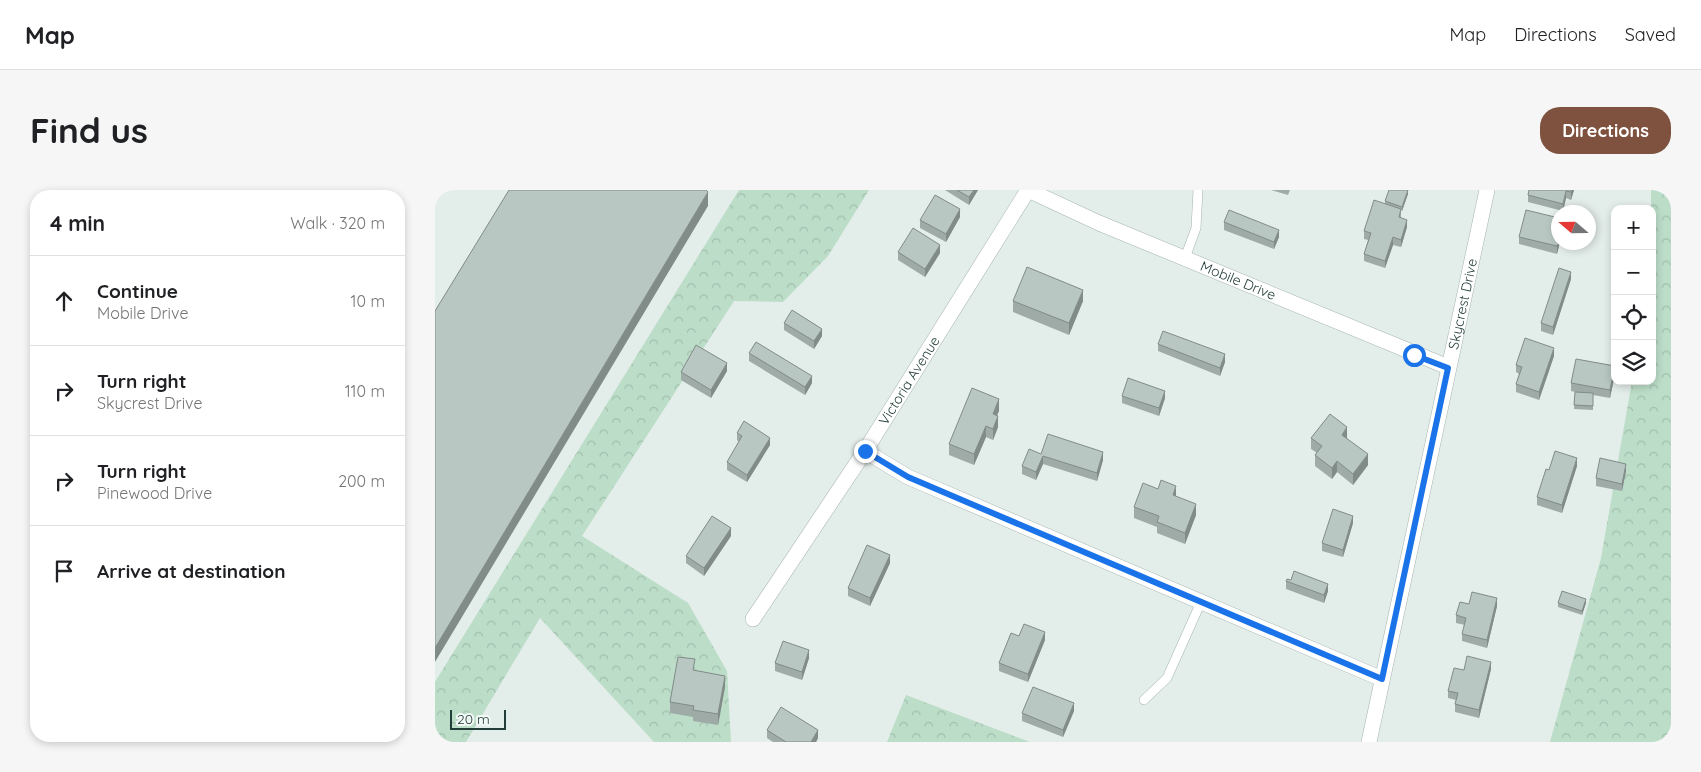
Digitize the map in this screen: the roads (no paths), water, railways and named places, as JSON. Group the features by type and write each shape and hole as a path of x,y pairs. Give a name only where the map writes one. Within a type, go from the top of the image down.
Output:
{"street":[{"name":"Mobile Drive","path":"1028,190 1099,223 1448,368"},
{"name":"Victoria Avenue","path":"753,619 865,451 1028,190"},
{"name":"Skycrest Drive","path":"1369,742 1487,190"},
{"path":"865,451 908,477 1382,679"}],"lane":[{"path":"1185,258 1196,228 1199,190"},
{"path":"1144,700 1167,678 1201,602"}]}
